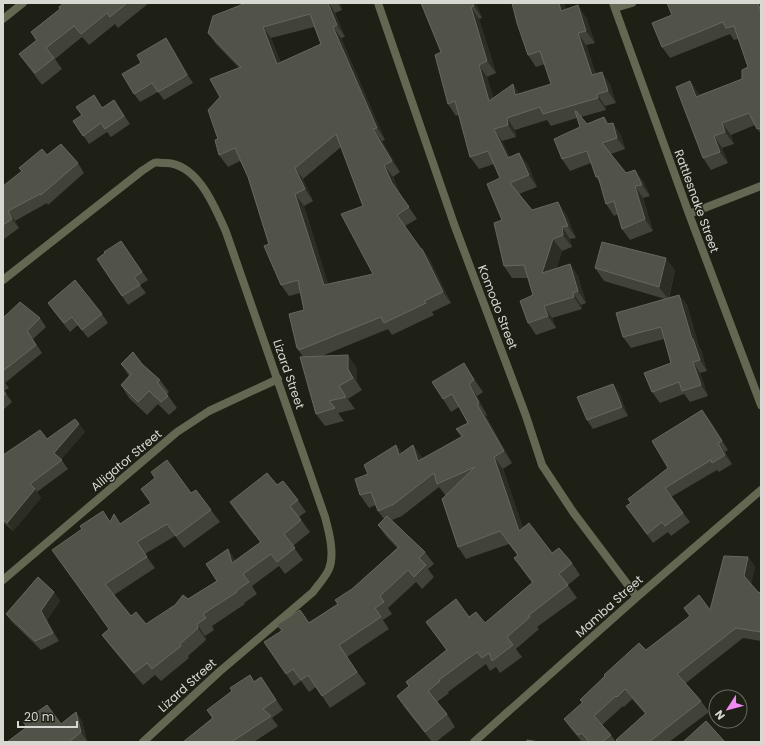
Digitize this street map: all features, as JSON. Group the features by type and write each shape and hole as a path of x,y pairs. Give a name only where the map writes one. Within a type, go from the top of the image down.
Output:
{"street":[{"path":"3,18 23,3"},
{"name":"Komodo Street","path":"378,3 454,224 526,416 542,465 573,512 637,597"},
{"path":"614,5 632,3"},
{"name":"Rattlesnake Street","path":"614,5 689,214 761,405"},
{"name":"Lizard Street","path":"3,280 143,170 155,163 170,162 178,164 194,176 203,186 216,208 226,232 327,523 330,542 329,568 324,578 313,592 219,672 142,742"},
{"path":"689,214 761,186"},
{"name":"Alligator Street","path":"3,580 177,432 209,411 278,379"},
{"name":"Mamba Street","path":"474,742 637,597 761,490"}],"building":[{"path":"64,3 127,3 110,17 107,13 81,34 74,26 46,48 54,58 35,73 19,54 37,40 31,32 60,9 59,7"},
{"path":"246,3 328,3 337,25 333,27 377,128 373,129 392,161 384,165 392,183 409,207 397,215 422,249 443,292 424,301 426,303 384,323 381,317 299,350 297,348 289,314 304,310 298,280 281,285 264,246 269,244 248,177 235,148 219,155 215,140 218,139 208,110 220,97 210,79 241,67 208,33 213,16","holes":["310,14 321,44 277,64 263,27","336,134 363,206 341,214 373,274 324,285 295,194 305,189 295,168"]},
{"path":"421,3 472,3 474,6 471,7 487,61 479,65 489,101 513,84 515,95 551,84 540,51 528,55 512,3 559,3 561,11 578,5 586,31 578,33 592,75 602,72 608,91 597,94 598,98 543,114 540,107 507,118 508,125 494,129 508,158 519,153 529,175 510,183 532,210 558,202 568,226 562,227 563,235 553,239 542,273 570,264 578,291 573,293 574,297 544,306 548,316 528,323 520,301 533,295 524,265 504,266 494,223 502,220 487,184 500,178 488,151 470,157 455,101 448,104 435,55 441,52"},
{"path":"667,3 758,3 761,12 761,128 757,129 749,113 722,123 725,132 714,136 720,152 703,158 676,87 690,81 696,97 742,79 742,70 748,67 734,26 726,28 723,22 662,47 652,23 672,15"},
{"path":"166,38 187,75 158,92 152,83 134,94 122,74 141,63 137,55"},
{"path":"94,95 102,108 114,100 124,116 105,129 101,123 83,136 73,121 82,115 76,107"},
{"path":"575,111 587,124 604,117 607,124 613,123 617,138 602,143 626,173 635,170 642,185 635,186 645,219 622,229 614,201 606,204 598,176 596,177 587,151 562,159 554,139 580,127"},
{"path":"61,144 78,163 41,195 40,194 8,211 12,219 3,225 3,186 22,171 19,168 42,149 47,155"},
{"path":"121,241 142,272 134,277 140,285 122,296 97,259 105,253 104,252"},
{"path":"602,242 666,258 659,287 595,268"},
{"path":"75,280 102,314 82,330 72,317 64,323 48,303"},
{"path":"679,295 700,360 693,362 701,385 682,391 679,382 652,392 644,373 671,363 661,327 623,337 616,313"},
{"path":"20,302 40,318 27,331 36,345 3,371 3,318"},
{"path":"133,352 142,364 160,380 157,382 168,396 161,402 149,391 138,402 121,385 131,374 121,364"},
{"path":"348,355 348,369 353,378 339,386 346,397 329,401 335,408 316,414 300,357"},
{"path":"464,363 474,380 469,384 479,403 477,404 504,451 494,457 519,531 529,523 552,553 559,548 572,563 559,574 568,585 529,615 530,617 507,637 513,645 492,661 489,653 482,658 477,652 439,680 440,681 428,691 447,714 425,732 397,696 409,686 406,682 447,650 426,622 456,599 469,617 476,612 485,623 533,582 514,558 518,555 500,531 458,547 442,499 475,467 437,484 434,473 394,504 378,511 371,492 360,495 355,479 368,474 364,465 396,445 399,455 413,445 418,461 463,436 456,429 468,423 452,394 443,399 432,382"},
{"path":"613,384 622,407 587,420 577,397"},
{"path":"702,410 722,441 718,443 725,455 712,463 711,460 665,488 683,513 665,526 662,522 647,534 626,506 631,503 628,499 668,468 652,441"},
{"path":"75,419 79,424 54,453 62,460 30,484 35,489 7,523 3,519 3,455 40,430 47,439"},
{"path":"167,460 191,493 196,490 211,510 176,536 167,524 137,542 147,557 105,584 131,616 136,612 146,624 175,605 183,595 188,599 217,581 206,564 228,549 232,563 261,542 230,502 267,473 277,485 283,481 298,500 290,506 301,520 284,534 295,548 277,562 271,554 243,574 249,582 236,591 237,592 203,614 206,618 197,624 198,628 180,644 181,646 152,669 147,663 134,673 102,635 109,629 52,550 82,529 80,526 103,511 110,522 114,514 120,524 151,503 141,489 155,478 151,472"},
{"path":"387,516 425,552 419,558 426,565 414,577 408,570 380,596 384,602 375,608 381,617 339,645 357,672 322,696 308,675 301,680 293,669 286,674 264,642 283,630 277,625 300,610 309,623 338,604 335,600 352,589 399,547 378,525"},
{"path":"724,556 748,557 744,576 758,592 761,593 761,632 736,628 677,674 701,701 649,742 618,742 616,740 646,713 625,689 594,716 611,735 602,742 589,742 582,733 578,735 564,719 583,702 580,700 605,676 604,675 639,643 646,650 690,616 684,608 699,595 710,610"},
{"path":"38,577 54,592 41,611 53,633 35,641 6,614"},
{"path":"250,675 254,682 261,677 276,700 263,709 271,716 233,741 234,742 183,742 213,718 207,710 232,691 230,688"},
{"path":"47,705 61,724 76,712 81,732 69,742 7,742 27,727 23,722"},
{"path":"706,721 708,723 708,729 713,729 725,742 683,742"},
{"path":"527,740 539,742 527,742"}]}
